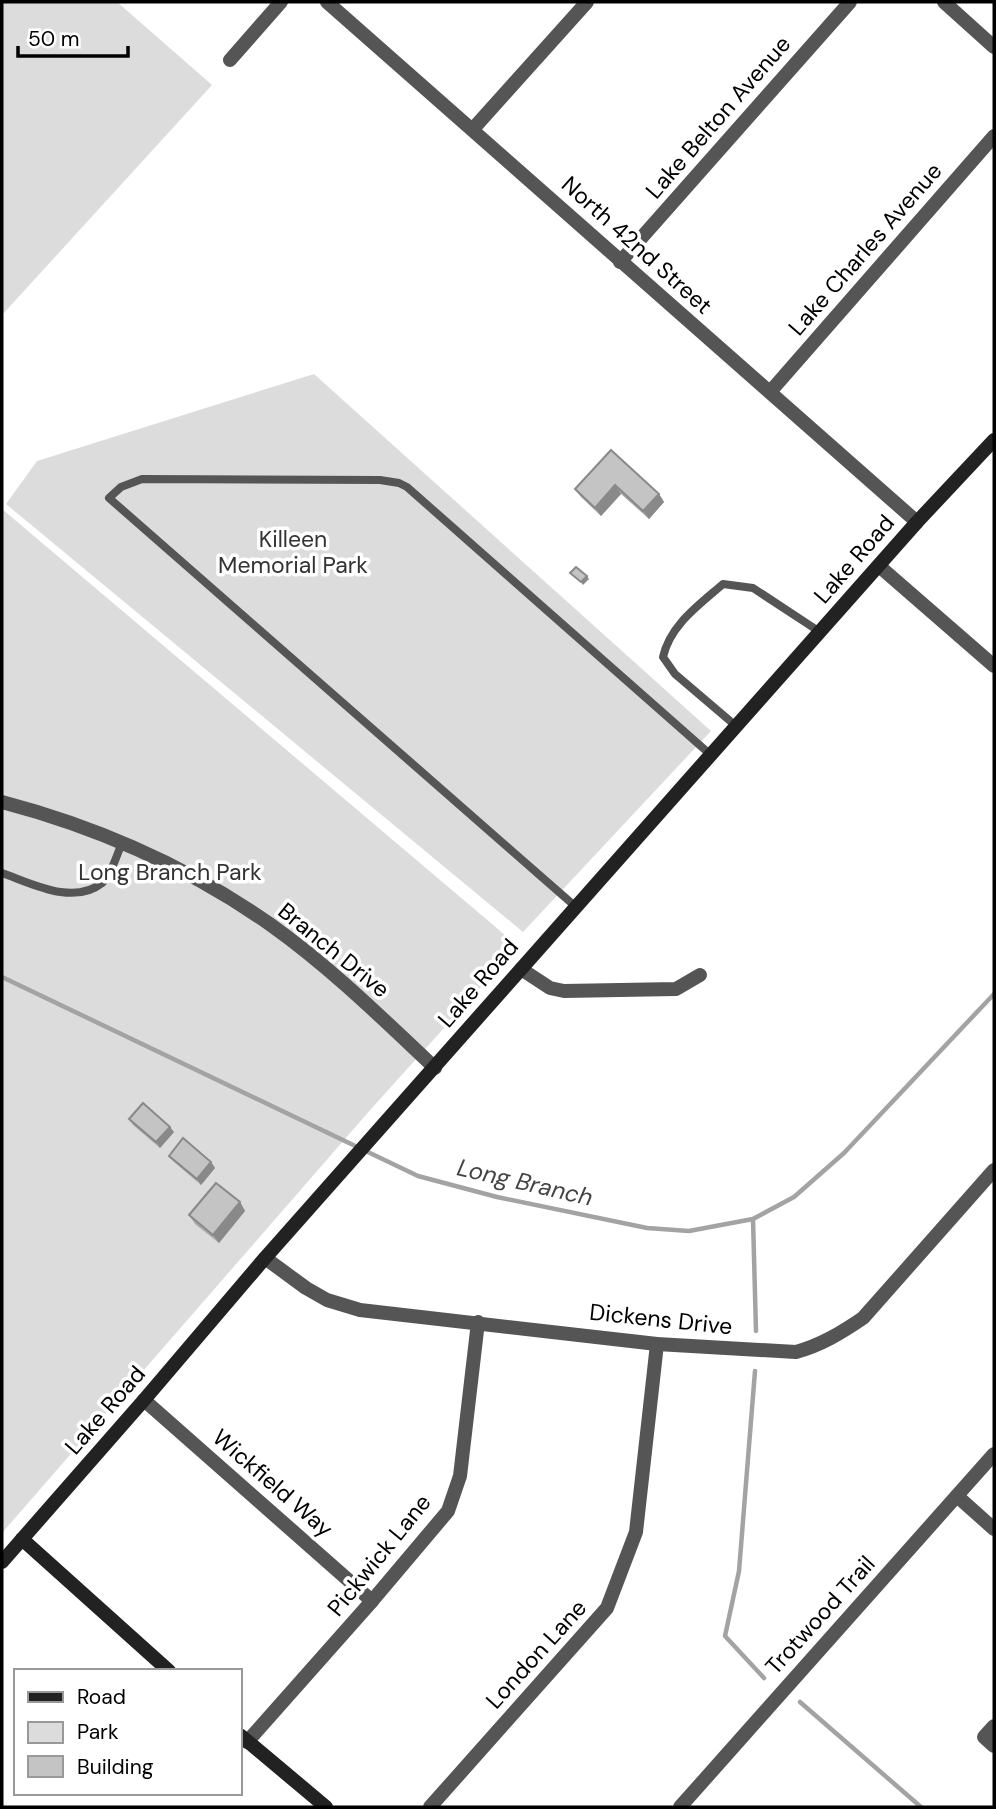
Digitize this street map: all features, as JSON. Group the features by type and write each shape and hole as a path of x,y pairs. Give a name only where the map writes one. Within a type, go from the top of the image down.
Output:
{"street":[{"path":"230,60 281,2"},
{"name":"North 42nd Street","path":"327,2 917,522"},
{"path":"473,129 587,2"},
{"name":"Lake Belton Avenue","path":"621,262 850,2"},
{"path":"944,2 994,47"},
{"name":"Lake Charles Avenue","path":"770,392 994,136"},
{"name":"Lake Road","path":"2,1562 385,1121 435,1068 917,522 994,440"},
{"path":"879,566 994,666"},
{"name":"Branch Drive","path":"2,802 75,824 198,879 271,925 334,975 435,1068"},
{"path":"521,969 550,988 564,990 676,989 699,975"},
{"name":"Dickens Drive","path":"265,1258 327,1300 360,1310 657,1344 796,1352 814,1347 863,1318 994,1170"},
{"name":"Pickwick Lane","path":"244,1738 372,1601 448,1511 460,1476 478,1322"},
{"name":"London Lane","path":"430,1807 607,1608 636,1532 657,1344"},
{"name":"Wickfield Way","path":"144,1400 372,1601"},
{"name":"Trotwood Trail","path":"680,1807 994,1454"},
{"path":"957,1496 994,1529"},
{"path":"22,1539 167,1669"},
{"path":"989,1741 994,1726"},
{"path":"244,1738 326,1807"}],"lane":[{"path":"576,907 109,498 121,487 142,479 380,480 399,483 407,487 712,756"},
{"path":"736,726 675,674 663,657 666,641 685,618 723,584 735,585 753,588 820,632"},
{"path":"2,873 60,893 84,892 104,882 121,844"}],"green space":[{"path":"2,2 117,2 212,85 2,315"},
{"name":"Killeen Memorial Park","path":"314,374 711,731 523,932 6,504 37,461"},
{"name":"Long Branch Park","path":"2,509 518,946 371,1109 2,1533"}],"building":[{"path":"611,450 659,494 643,511 615,485 595,508 575,489"},
{"path":"576,567 587,576 581,582 570,573"},
{"path":"143,1103 170,1127 156,1142 129,1119"},
{"path":"183,1138 211,1162 197,1179 169,1156"},
{"path":"216,1183 240,1202 213,1235 189,1215"}],"waterway":[{"name":"Long Branch","path":"2,977 418,1176 497,1197 647,1228 689,1231 753,1219 794,1197 844,1153 994,994"},
{"path":"753,1219 756,1331"},
{"path":"755,1371 739,1571 725,1636 764,1678"},
{"path":"800,1702 921,1807"}]}
